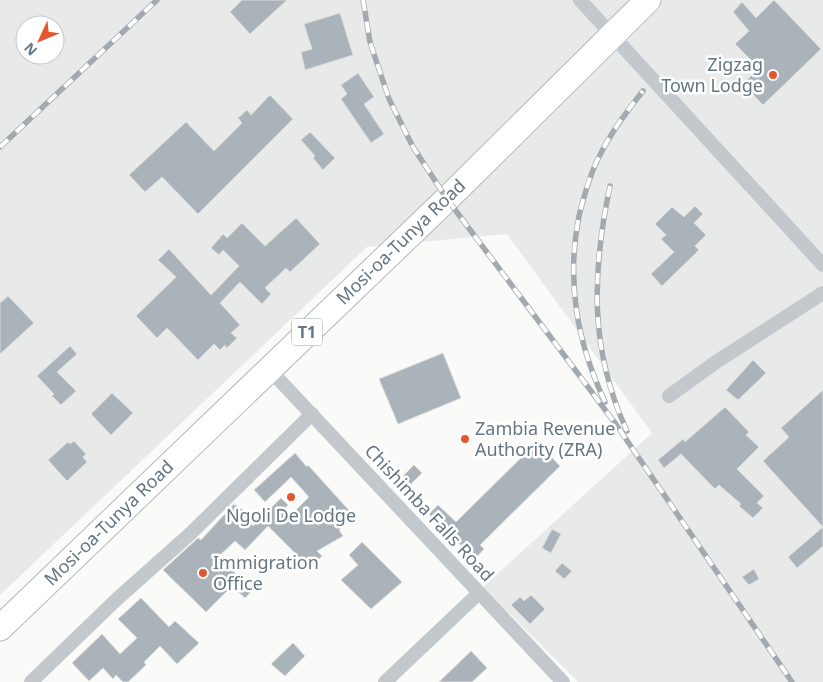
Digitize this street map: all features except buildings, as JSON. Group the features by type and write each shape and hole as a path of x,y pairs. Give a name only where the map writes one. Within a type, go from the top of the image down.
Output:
{"highway":[{"name":"Mosi-oa-Tunya Road","path":"0,628 447,199 648,0"}],"street":[{"path":"580,0 823,265"},
{"path":"669,396 716,362 823,293"},
{"name":"Chishimba Falls Road","path":"269,368 563,682"},
{"path":"31,682 117,599 190,534 312,414"},
{"path":"385,682 479,593"}],"shaded area":[{"path":"0,0 823,0 823,682 578,682 483,587 652,433 507,234 367,247 0,595"}],"railway":[{"path":"0,147 157,0"},
{"path":"363,0 370,42 389,99 413,147 447,199 615,423 792,682"},
{"path":"605,402 587,357 581,334 574,288 575,240 583,201 596,162 614,130 643,91"},
{"path":"610,186 604,218 597,280 600,340 606,370 627,431"}],"place":[{"name":"Zigzag Town Lodge","path":"773,75"},
{"name":"Zambia Revenue Authority (ZRA)","path":"465,439"},
{"name":"Ngoli De Lodge","path":"291,497"},
{"name":"Immigration Office","path":"203,573"}]}
